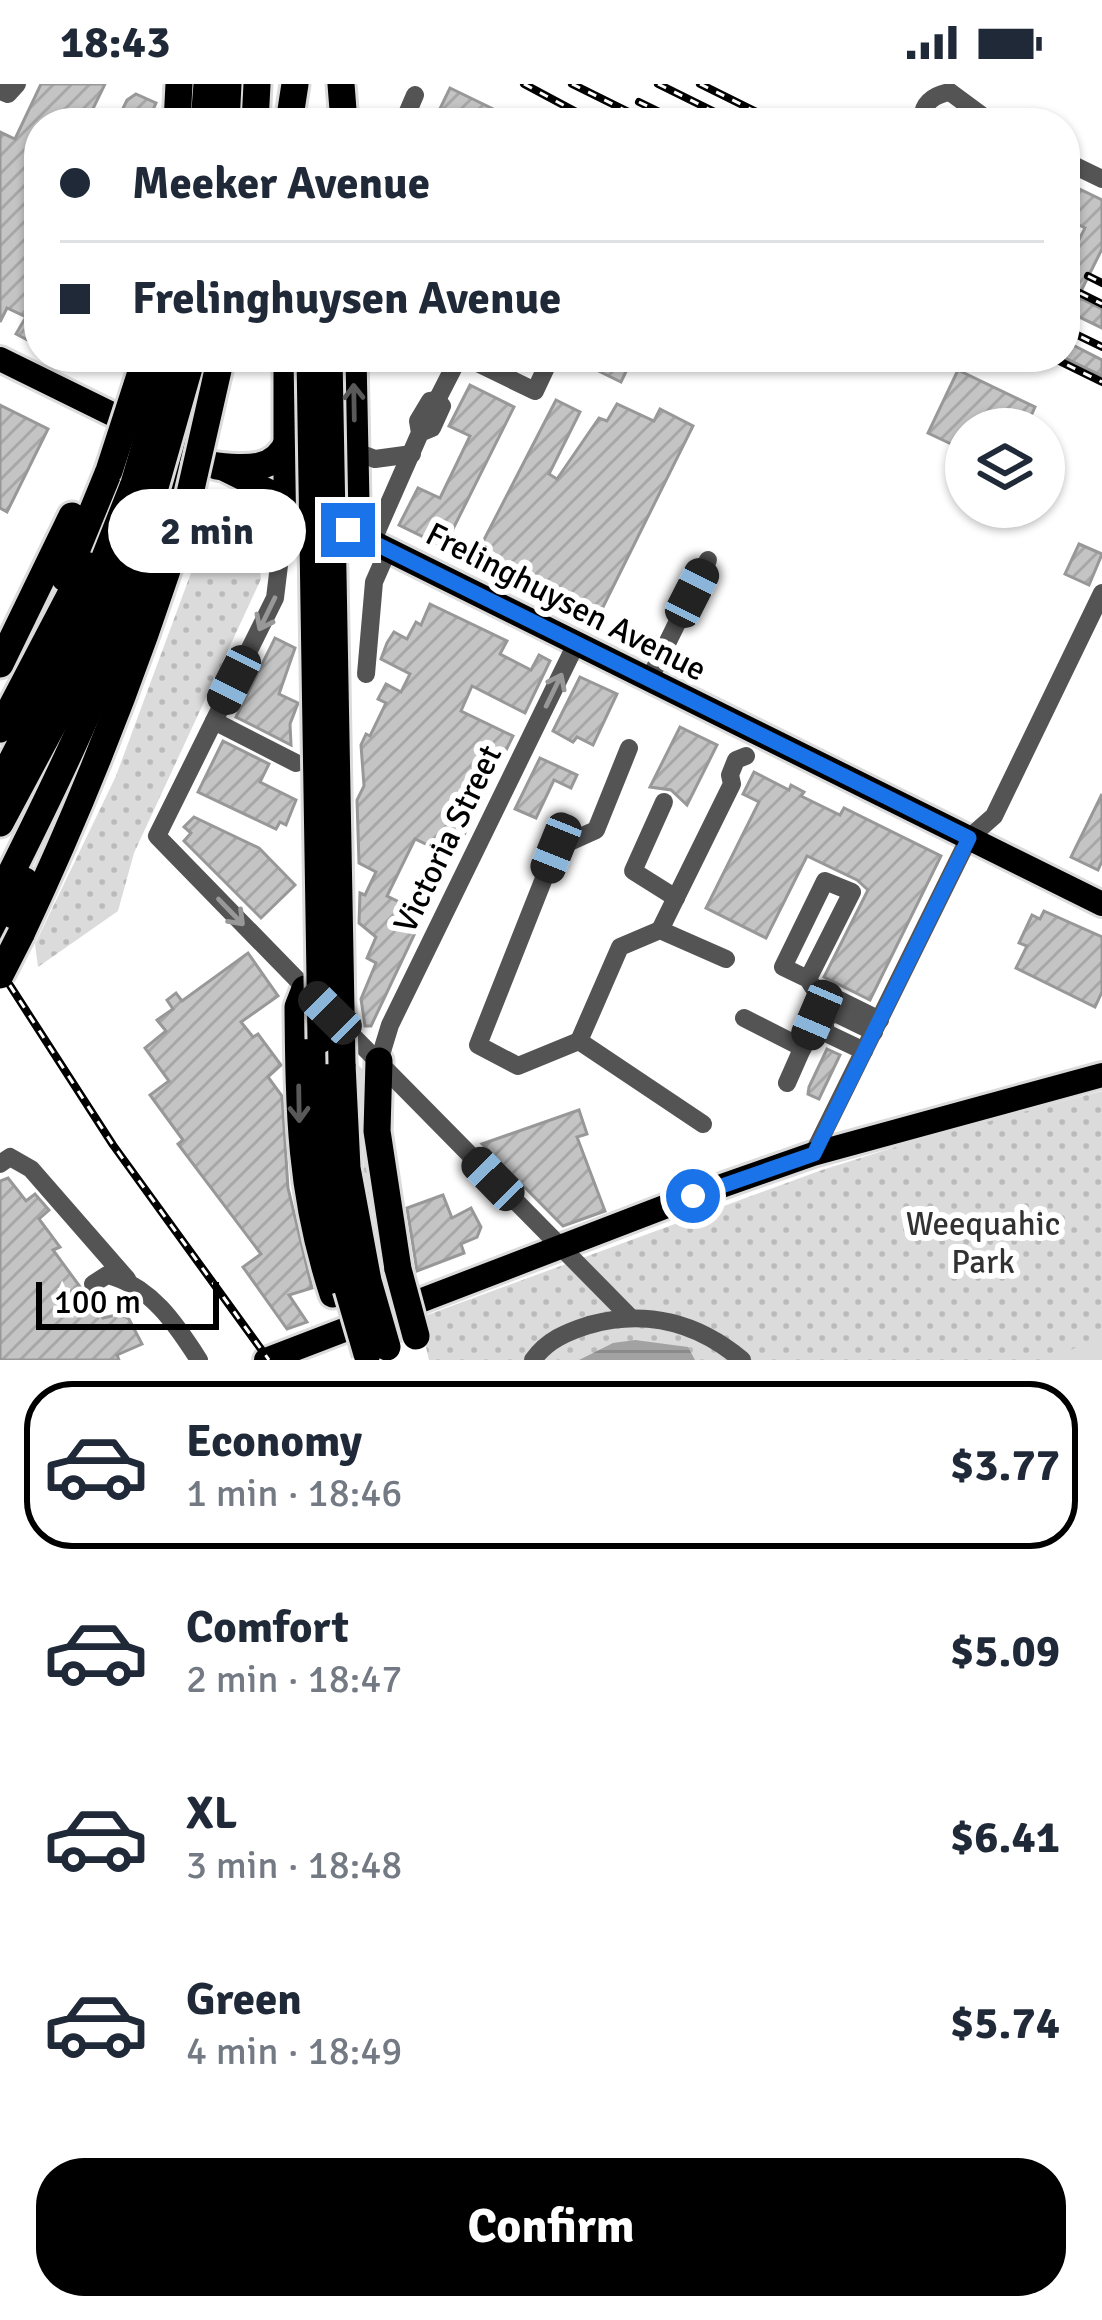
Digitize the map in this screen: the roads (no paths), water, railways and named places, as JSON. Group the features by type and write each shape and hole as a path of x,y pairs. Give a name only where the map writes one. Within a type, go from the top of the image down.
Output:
{"highway":[{"path":"0,730 58,714 126,662 141,642 134,372"},
{"path":"138,486 145,372"},
{"path":"0,975 8,919 58,714 115,593 163,372"},
{"path":"0,664 52,583 169,446 188,372"},
{"path":"8,919 58,714 68,604 211,372"},
{"path":"286,372 287,500"},
{"path":"310,372 327,1170 350,1288 372,1356"},
{"path":"329,372 350,1288"},
{"path":"353,372 356,502 369,541"},
{"path":"217,466 269,464 284,452 288,429"},
{"path":"52,583 58,714"},
{"path":"0,826 40,782"},
{"path":"305,989 298,1007 302,1166 318,1249 350,1288"},
{"path":"379,1061 379,1151 398,1269 419,1348"}],"main road":[{"name":"Frelinghuysen Avenue","path":"2,366 217,466 649,680 750,745 969,838 1101,901"},
{"path":"266,1360 814,1154 1102,1075"}],"street":[{"path":"0,91 8,94 17,84"},
{"path":"925,108 932,97 950,92 974,108"},
{"path":"409,108 415,95"},
{"path":"366,674 374,582 369,541 420,433 432,428 442,406 437,400 453,372"},
{"path":"494,372 535,391 544,372"},
{"path":"356,452 375,458 412,454"},
{"path":"287,500 277,592 157,836 560,1250 573,1272 624,1318"},
{"path":"649,680 708,560"},
{"path":"814,1154 969,838 994,816 1102,593"},
{"name":"Victoria Street","path":"379,1061 390,1024 577,644"},
{"path":"214,721 296,763"},
{"path":"629,748 596,830 556,848 478,1045 518,1066 579,1041 620,946 660,930 732,784 736,760 750,745"},
{"path":"664,802 633,871 676,898"},
{"path":"808,979 852,892 825,881 783,968 808,979 813,987 877,1026"},
{"path":"660,930 726,959"},
{"path":"824,1019 835,1012 877,1026"},
{"path":"787,1083 817,1015 824,1019"},
{"path":"744,1018 803,1048"},
{"path":"824,1019 826,1034 864,1051"},
{"path":"579,1041 703,1124"},
{"path":"0,1164 10,1157 31,1169 127,1280 149,1295 199,1360"},
{"path":"93,1284 107,1275 127,1280"},
{"path":"533,1360 554,1339 624,1318 662,1319 703,1333 742,1360"}],"railway":[{"path":"524,84 569,108"},
{"path":"572,84 621,108"},
{"path":"658,84 707,108"},
{"path":"700,84 749,108"},
{"path":"639,102 651,108"},
{"path":"1088,276 1102,283"},
{"path":"1080,293 1102,304"},
{"path":"1080,336 1102,347"},
{"path":"1080,371 1102,382"},
{"path":"0,970 113,1145 269,1360"}],"park label":[{"name":"Weequahic Park","path":"983,1243"}]}
